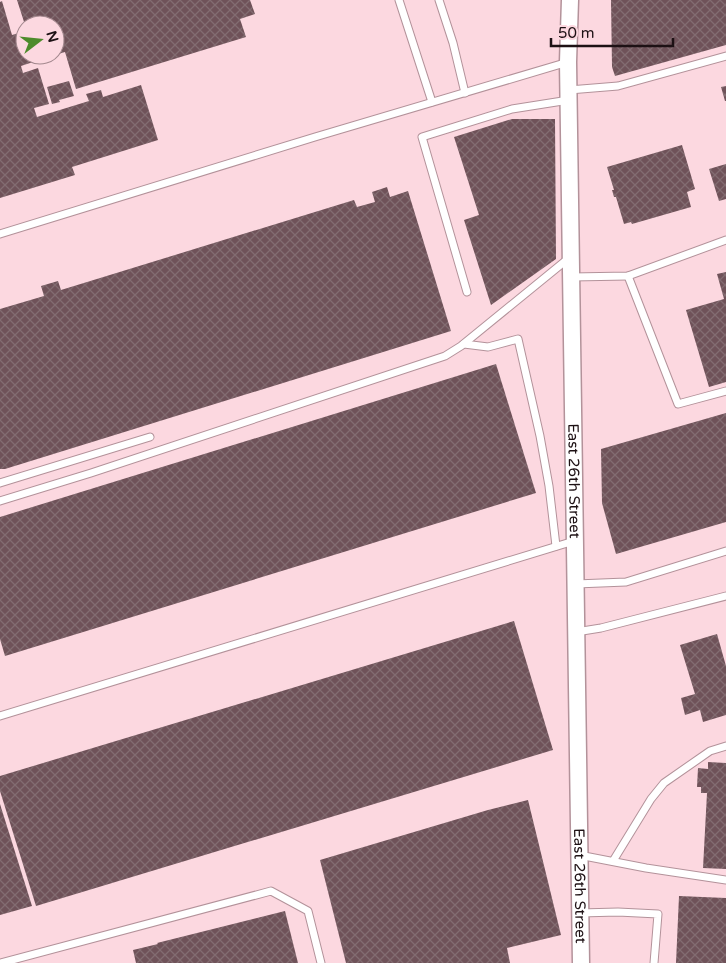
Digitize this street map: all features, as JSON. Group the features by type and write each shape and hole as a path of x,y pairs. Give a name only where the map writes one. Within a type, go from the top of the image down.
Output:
{"street":[{"name":"East 26th Street","path":"570,0 568,62 581,963"}],"lane":[{"path":"399,0 432,102"},
{"path":"439,0 453,43 464,93"},
{"path":"467,292 422,138 512,109 569,95 618,86 726,56"},
{"path":"0,234 568,62"},
{"path":"571,277 628,276 726,240"},
{"path":"0,501 91,473 445,356 464,344 571,256"},
{"path":"628,276 678,404 726,391"},
{"path":"464,344 488,347 518,339 540,436 549,486 556,546"},
{"path":"0,483 150,437"},
{"path":"0,716 575,541"},
{"path":"576,584 626,582 726,551"},
{"path":"576,632 601,628 726,596"},
{"path":"612,861 651,799 664,783 710,752 726,746"},
{"path":"579,854 646,868 726,880"},
{"path":"1,963 271,891 308,911 321,963"},
{"path":"580,912 658,914 654,963"}],"building":[{"path":"17,0 250,0 255,14 240,19 246,37 76,89 65,52 65,15 22,15"},
{"path":"611,0 726,0 726,45 615,76 612,67"},
{"path":"2,1 12,35 15,34 15,65 24,65 21,66 23,73 38,68 49,104 34,108 37,117 89,101 86,94 101,90 103,97 141,85 158,140 72,167 75,175 0,198 0,2"},
{"path":"69,81 74,96 52,104 47,87"},
{"path":"726,86 726,101 725,101 721,87"},
{"path":"512,119 555,119 556,259 491,305 464,220 479,215 454,137"},
{"path":"682,145 695,189 687,192 691,207 632,224 631,222 624,224 616,197 614,197 612,190 614,190 607,167"},
{"path":"726,164 726,199 719,201 709,169"},
{"path":"387,187 390,197 408,191 451,331 0,469 0,309 44,296 41,286 58,281 61,290 354,200 357,207 375,202 372,192"},
{"path":"726,272 726,382 709,387 686,310 724,299 717,274"},
{"path":"496,364 536,493 5,656 0,639 0,517"},
{"path":"726,413 726,522 616,554 602,503 601,449"},
{"path":"514,621 553,750 36,906 0,791 0,776"},
{"path":"717,634 726,666 726,715 703,722 700,710 685,715 681,698 695,694 680,645"},
{"path":"708,762 726,763 726,869 703,868 707,793 701,793 701,787 697,787 698,768 708,769"},
{"path":"528,800 561,935 507,948 510,963 346,963 320,860"},
{"path":"0,804 32,906 0,915"},
{"path":"679,896 726,898 726,963 676,963"},
{"path":"285,911 298,963 136,963 133,950"}]}
